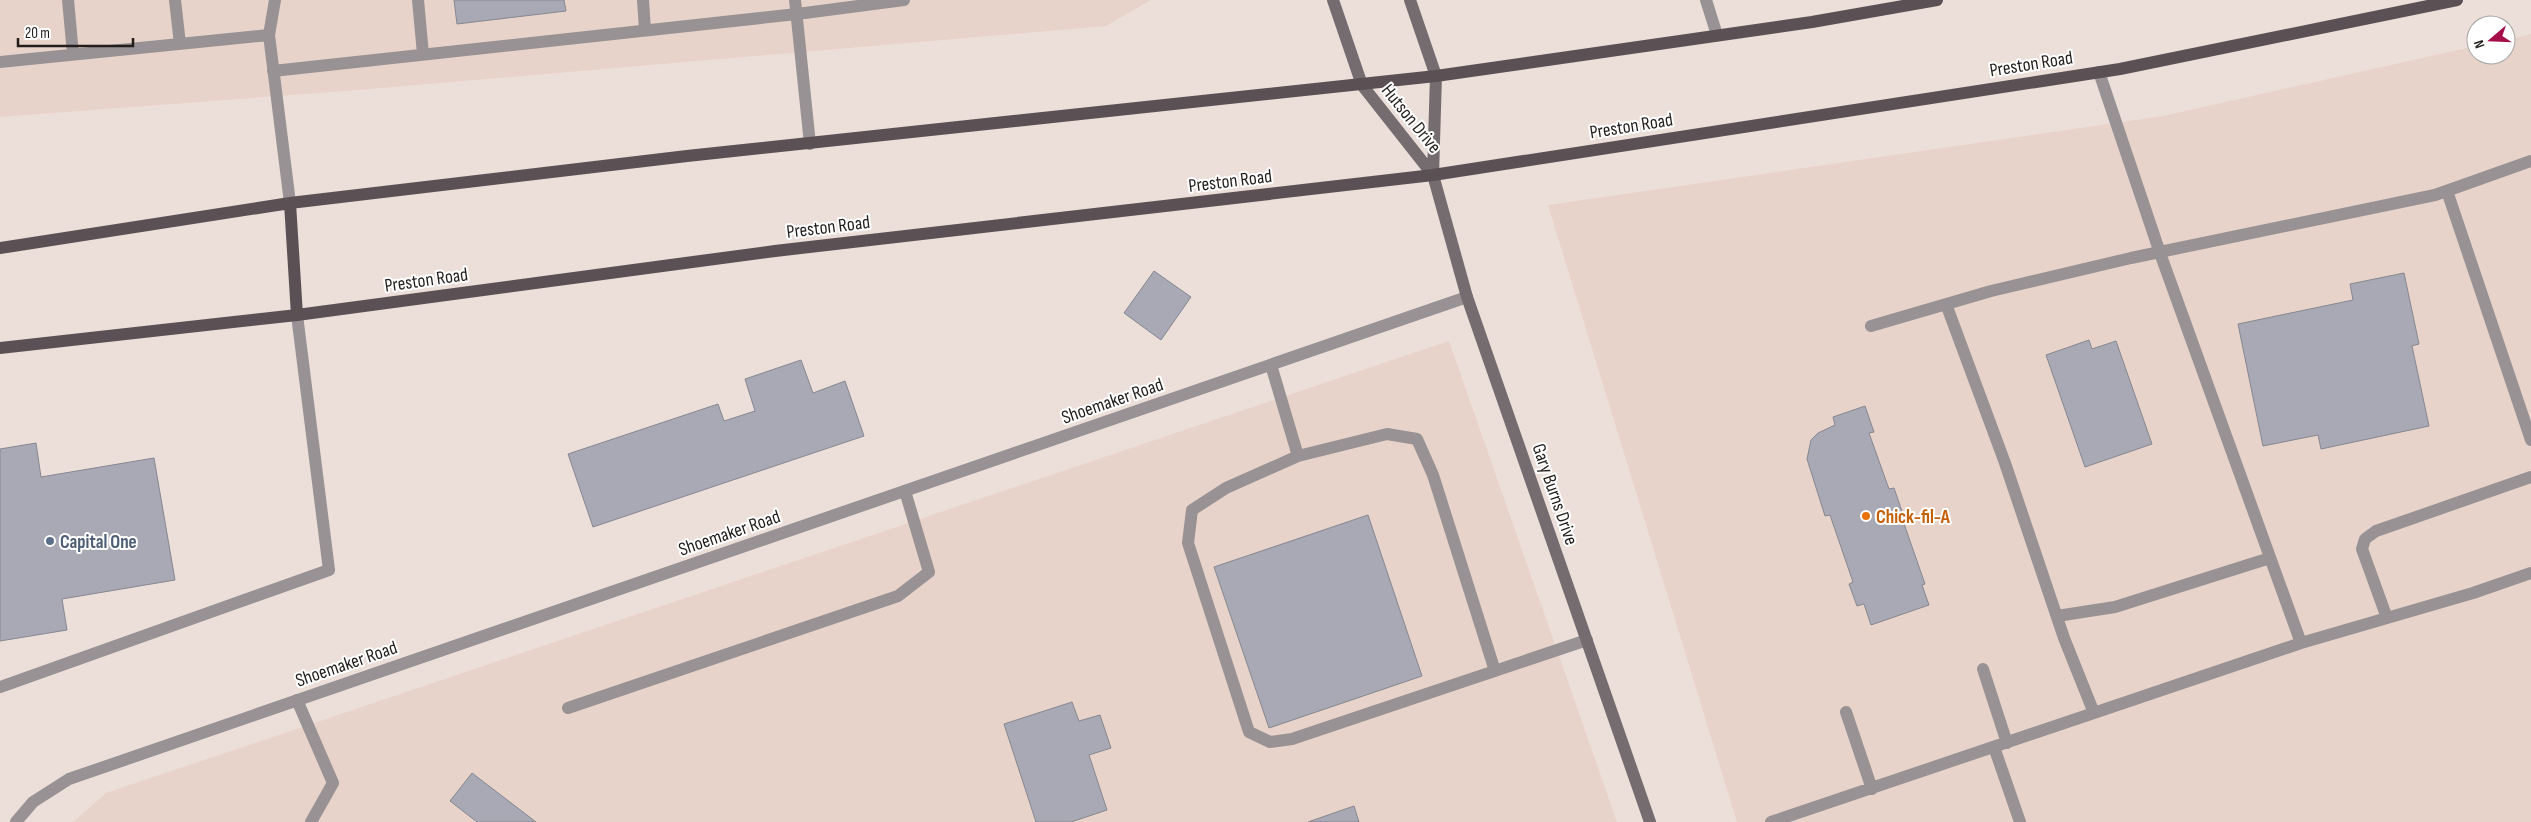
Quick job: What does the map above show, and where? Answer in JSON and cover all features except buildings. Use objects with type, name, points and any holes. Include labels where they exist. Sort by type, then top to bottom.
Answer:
[{"type":"main road","points":[[0,248],[290,203],[1436,76],[1717,35],[1937,0]]},
{"type":"main road","name":"Preston Road","points":[[0,348],[297,315],[775,251],[1433,175],[2100,72],[2457,0]]},
{"type":"main road","points":[[290,203],[297,315]]},
{"type":"street","points":[[68,0],[73,54]]},
{"type":"street","points":[[175,0],[180,44]]},
{"type":"street","points":[[276,0],[269,35],[290,203]]},
{"type":"street","points":[[418,0],[423,54]]},
{"type":"street","points":[[643,0],[645,30]]},
{"type":"street","points":[[795,0],[810,144]]},
{"type":"street","points":[[273,71],[797,14],[904,0]]},
{"type":"street","name":"Hutson Drive","points":[[1333,0],[1362,85],[1433,175]]},
{"type":"street","name":"Hutson Drive","points":[[1410,0],[1436,76],[1433,175]]},
{"type":"street","points":[[1706,0],[1717,35]]},
{"type":"street","points":[[0,62],[269,35]]},
{"type":"street","points":[[2100,72],[2160,253],[2301,643]]},
{"type":"street","points":[[1871,326],[1991,291],[2435,195],[2531,161]]},
{"type":"street","name":"Gary Burns Drive","points":[[1433,175],[1467,297],[1650,822]]},
{"type":"street","points":[[2447,191],[2531,440]]},
{"type":"street","name":"Shoemaker Road","points":[[16,822],[33,802],[69,779],[1467,297]]},
{"type":"street","points":[[1946,304],[2005,463],[2057,616],[2094,713]]},
{"type":"street","points":[[0,686],[329,570],[297,315]]},
{"type":"street","points":[[1270,365],[1298,456]]},
{"type":"street","points":[[1495,671],[1433,475],[1418,439],[1387,434],[1298,456],[1226,488],[1192,510],[1188,544],[1249,732],[1270,742],[1292,739],[1495,671],[1587,640]]},
{"type":"street","points":[[2388,618],[2362,549],[2365,539],[2376,531],[2531,476]]},
{"type":"street","points":[[568,708],[898,596],[929,572],[905,491]]},
{"type":"street","points":[[2057,616],[2124,604],[2270,558]]},
{"type":"street","points":[[1771,822],[2301,643],[2531,573]]},
{"type":"street","points":[[1983,669],[2007,743]]},
{"type":"street","points":[[297,700],[333,784],[311,822]]},
{"type":"street","points":[[1846,712],[1872,789]]},
{"type":"street","points":[[1994,747],[2020,822]]},
{"type":"shaded area","points":[[0,0],[1151,0],[1106,26],[358,90],[0,117]]},
{"type":"shaded area","points":[[2531,34],[2531,822],[1737,822],[1548,205],[2163,116],[2466,48],[2466,65],[2516,65],[2516,38]]},
{"type":"shaded area","points":[[1449,341],[1617,822],[73,822],[106,793]]},
{"type":"place","name":"Chick-fil-A","points":[[1866,516]]},
{"type":"place","name":"Capital One","points":[[50,541]]}]
